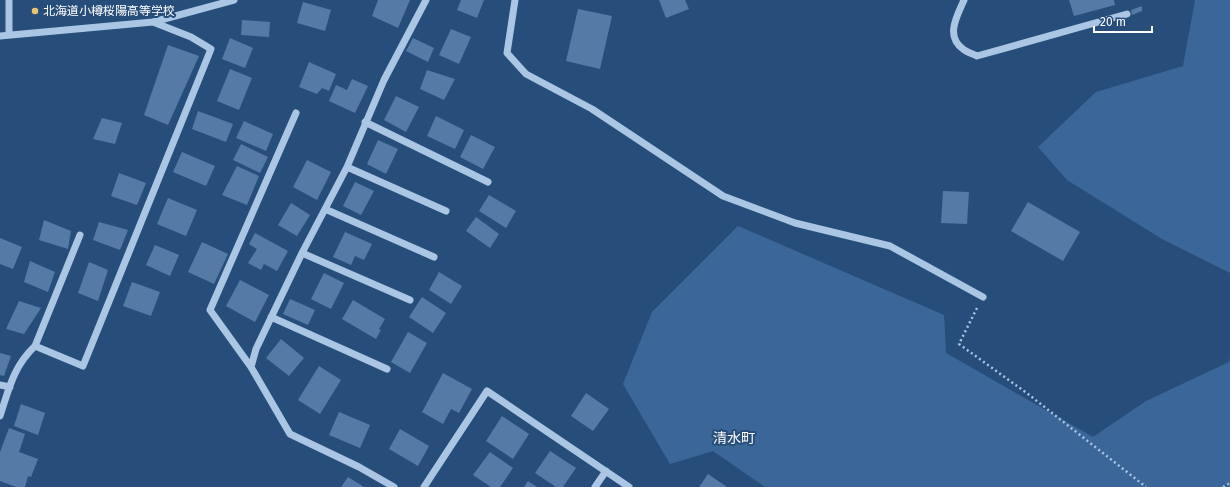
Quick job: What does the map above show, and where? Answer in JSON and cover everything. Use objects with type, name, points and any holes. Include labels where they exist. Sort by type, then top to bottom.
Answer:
[{"type":"street","points":[[8,0],[9,34]]},
{"type":"street","points":[[0,36],[153,22],[223,1],[234,0]]},
{"type":"street","points":[[251,367],[256,349],[302,253],[347,167],[384,80],[426,0]]},
{"type":"street","points":[[515,0],[507,53],[526,74],[592,109],[723,196],[795,223],[890,246],[983,297]]},
{"type":"street","points":[[964,0],[953,25],[954,40],[963,50],[977,56],[1127,14]]},
{"type":"street","points":[[35,346],[83,366],[211,49],[191,37],[153,22]]},
{"type":"street","points":[[296,113],[210,310],[251,367],[290,434],[359,467],[394,487]]},
{"type":"street","points":[[366,122],[488,182]]},
{"type":"street","points":[[347,167],[446,211]]},
{"type":"street","points":[[325,209],[434,257]]},
{"type":"street","points":[[0,416],[15,372],[25,356],[35,346],[80,235]]},
{"type":"street","points":[[302,253],[410,300]]},
{"type":"street","points":[[271,317],[388,369]]},
{"type":"street","points":[[0,385],[10,387]]},
{"type":"street","points":[[424,487],[488,391],[629,487]]},
{"type":"street","points":[[595,487],[606,471]]},
{"type":"path","points":[[983,297],[959,344],[1028,394],[1146,487]]},
{"type":"path","points":[[1223,487],[1230,483]]},
{"type":"shaded area","points":[[1195,0],[1230,0],[1230,273],[1162,239],[1067,180],[1038,147],[1096,92],[1183,66]]},
{"type":"shaded area","points":[[738,226],[944,315],[946,353],[1093,437],[1146,401],[1229,362],[1230,358],[1230,487],[765,487],[713,451],[670,464],[623,384],[652,312]]},
{"type":"building","points":[[378,0],[410,0],[398,28],[372,16]]},
{"type":"building","points":[[461,0],[484,0],[477,18],[457,10]]},
{"type":"building","points":[[659,0],[685,0],[689,9],[666,18]]},
{"type":"building","points":[[1069,0],[1114,0],[1115,5],[1074,16]]},
{"type":"building","points":[[303,2],[331,10],[325,31],[297,23]]},
{"type":"building","points":[[1142,6],[1142,11],[1132,15],[1131,10]]},
{"type":"building","points":[[578,9],[612,16],[600,69],[566,61]]},
{"type":"building","points":[[242,20],[270,22],[269,37],[241,35]]},
{"type":"building","points":[[451,29],[471,37],[459,64],[439,55]]},
{"type":"building","points":[[230,38],[253,48],[245,68],[222,59]]},
{"type":"building","points":[[413,38],[434,48],[428,62],[406,51]]},
{"type":"building","points":[[168,45],[199,56],[168,125],[144,115]]},
{"type":"building","points":[[309,62],[336,74],[329,91],[322,88],[317,94],[299,87]]},
{"type":"building","points":[[230,69],[252,78],[239,110],[217,101]]},
{"type":"building","points":[[427,70],[455,79],[444,100],[420,89]]},
{"type":"building","points":[[352,79],[368,86],[355,113],[329,101],[336,85],[347,90]]},
{"type":"building","points":[[396,96],[419,107],[406,132],[384,120]]},
{"type":"building","points":[[198,111],[233,124],[226,142],[192,129]]},
{"type":"building","points":[[436,116],[464,130],[455,149],[427,136]]},
{"type":"building","points":[[102,118],[122,123],[115,144],[93,139]]},
{"type":"building","points":[[244,121],[273,134],[266,151],[236,138]]},
{"type":"building","points":[[471,135],[495,147],[483,169],[460,157]]},
{"type":"building","points":[[378,140],[398,149],[386,174],[367,164]]},
{"type":"building","points":[[241,144],[268,157],[260,173],[233,160]]},
{"type":"building","points":[[182,152],[215,166],[206,186],[173,172]]},
{"type":"building","points":[[307,160],[331,172],[317,200],[293,187]]},
{"type":"building","points":[[237,166],[259,176],[247,205],[222,195]]},
{"type":"building","points":[[119,173],[146,183],[137,205],[111,196]]},
{"type":"building","points":[[355,182],[374,191],[361,215],[343,206]]},
{"type":"building","points":[[943,191],[969,192],[967,224],[941,223]]},
{"type":"building","points":[[489,195],[516,211],[506,228],[479,211]]},
{"type":"building","points":[[168,198],[197,210],[186,236],[157,224]]},
{"type":"building","points":[[1028,202],[1080,232],[1063,261],[1011,231]]},
{"type":"building","points":[[291,203],[310,215],[297,236],[278,225]]},
{"type":"building","points":[[476,217],[499,234],[490,248],[466,231]]},
{"type":"building","points":[[44,220],[71,231],[68,249],[39,240]]},
{"type":"building","points":[[99,222],[128,230],[120,250],[93,240]]},
{"type":"building","points":[[345,232],[372,244],[364,260],[355,256],[351,265],[333,257]]},
{"type":"building","points":[[255,233],[288,251],[277,271],[264,264],[261,270],[248,263],[257,249],[249,244]]},
{"type":"building","points":[[0,238],[22,247],[13,269],[0,264]]},
{"type":"building","points":[[202,242],[228,254],[214,284],[188,272]]},
{"type":"building","points":[[155,245],[179,255],[170,276],[146,265]]},
{"type":"building","points":[[30,261],[55,272],[48,292],[24,282]]},
{"type":"building","points":[[89,262],[108,270],[98,301],[78,293]]},
{"type":"building","points":[[439,272],[462,286],[451,304],[429,290]]},
{"type":"building","points":[[324,273],[344,283],[331,309],[311,299]]},
{"type":"building","points":[[240,280],[269,295],[255,322],[226,306]]},
{"type":"building","points":[[132,282],[160,292],[151,316],[123,306]]},
{"type":"building","points":[[422,297],[446,313],[433,333],[409,317]]},
{"type":"building","points":[[290,299],[315,310],[308,325],[283,314]]},
{"type":"building","points":[[353,300],[385,319],[379,329],[381,330],[376,339],[342,319]]},
{"type":"building","points":[[19,301],[41,308],[24,334],[6,329]]},
{"type":"building","points":[[408,332],[427,343],[410,373],[391,362]]},
{"type":"building","points":[[281,339],[304,358],[289,376],[266,358]]},
{"type":"building","points":[[0,353],[11,356],[4,376],[0,375]]},
{"type":"building","points":[[319,366],[341,380],[320,414],[298,400]]},
{"type":"building","points":[[443,373],[472,389],[459,413],[451,409],[443,424],[422,412]]},
{"type":"building","points":[[586,393],[609,409],[593,431],[571,416]]},
{"type":"building","points":[[21,404],[45,413],[38,435],[14,426]]},
{"type":"building","points":[[339,412],[370,425],[360,448],[329,435]]},
{"type":"building","points":[[502,416],[529,434],[513,459],[486,441]]},
{"type":"building","points":[[9,428],[25,434],[19,452],[38,459],[31,477],[28,476],[25,487],[16,487],[0,481],[0,452]]},
{"type":"building","points":[[400,429],[429,446],[418,466],[389,449]]},
{"type":"building","points":[[550,451],[576,468],[563,487],[556,487],[535,473]]},
{"type":"building","points":[[490,452],[513,468],[500,487],[491,487],[473,475]]},
{"type":"building","points":[[708,474],[727,487],[699,487]]},
{"type":"building","points":[[348,477],[364,487],[341,487]]},
{"type":"building","points":[[528,481],[537,487],[524,487]]},
{"type":"place","name":"北海道小樽桜陽高等学校","points":[[35,11]]},
{"type":"district","name":"清水町","points":[[734,438]]}]
